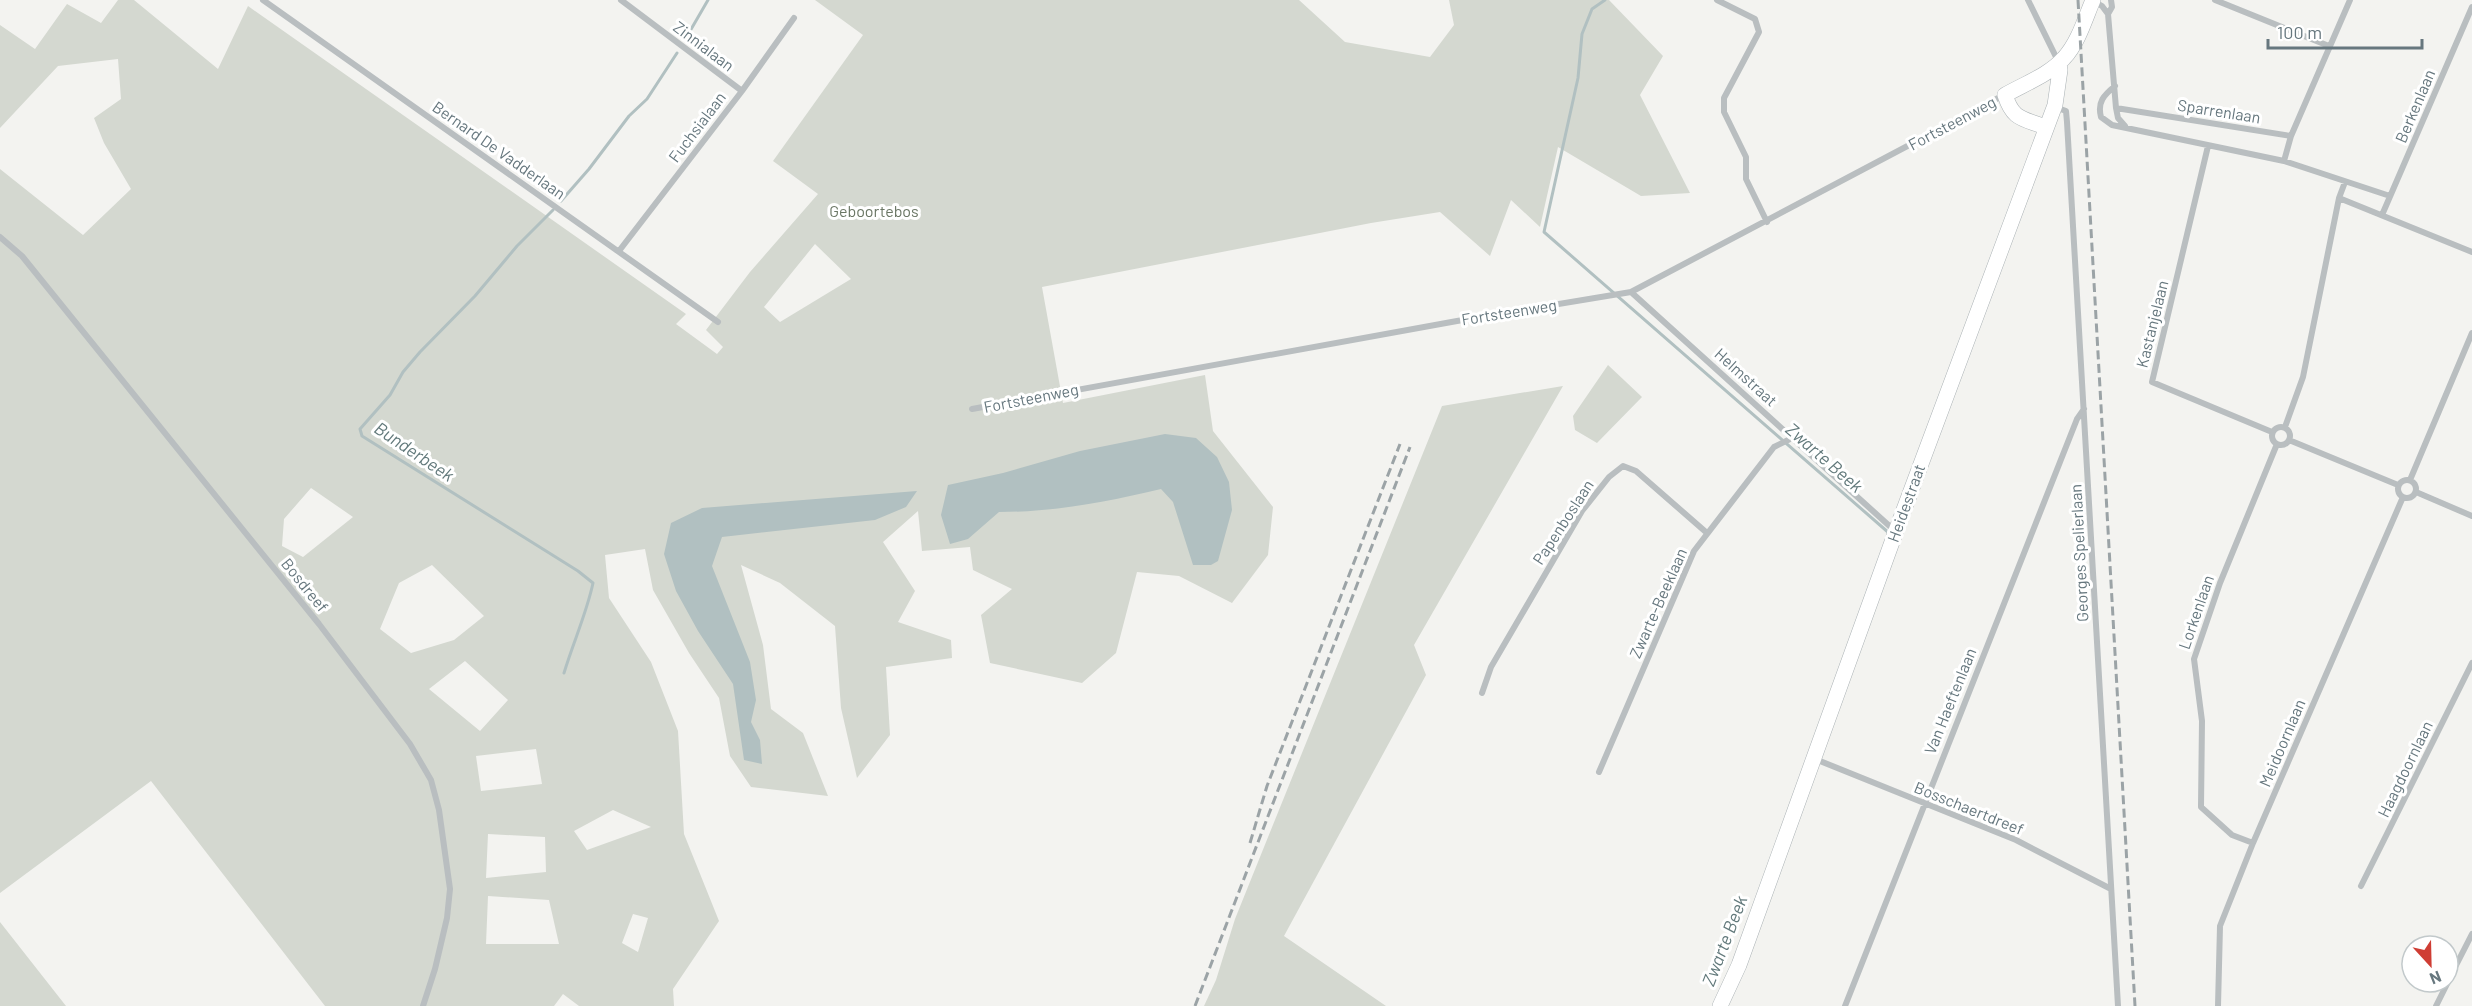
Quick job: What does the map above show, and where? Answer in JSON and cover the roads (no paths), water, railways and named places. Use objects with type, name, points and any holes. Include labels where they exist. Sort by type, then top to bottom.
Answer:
[{"type":"street","name":"Bernard De Vadderlaan","points":[[263,0],[718,322]]},
{"type":"street","name":"Zinnialaan","points":[[621,0],[742,91]]},
{"type":"street","points":[[1717,0],[1755,19],[1759,32],[1724,98],[1724,112],[1746,157],[1746,179],[1767,222]]},
{"type":"street","name":"Heidestraat","points":[[1720,1006],[1739,965],[1896,531],[2058,96],[2059,64],[2028,0]]},
{"type":"street","points":[[2059,64],[2070,50],[2093,0],[2109,14]]},
{"type":"street","points":[[2111,0],[2112,7],[2109,14],[2116,108],[2118,117],[2125,126]]},
{"type":"street","points":[[2215,0],[2330,46]]},
{"type":"street","points":[[2284,161],[2291,136],[2350,0]]},
{"type":"street","name":"Berkenlaan","points":[[2382,215],[2472,7]]},
{"type":"street","name":"Fuchsialaan","points":[[619,251],[742,91],[794,18]]},
{"type":"street","name":"Fortsteenweg","points":[[972,409],[1446,323],[1631,292],[1767,222],[2059,64]]},
{"type":"street","name":"Sparrenlaan","points":[[2115,86],[2105,95],[2099,110],[2105,121],[2112,125],[2284,161],[2390,196]]},
{"type":"street","name":"Fortsteenweg","points":[[2005,95],[2010,111],[2022,119],[2045,127]]},
{"type":"street","name":"Georges Spelierlaan","points":[[2054,107],[2060,107],[2066,111],[2067,122],[2118,1006]]},
{"type":"street","name":"Sparrenlaan","points":[[2116,108],[2291,136]]},
{"type":"street","name":"Kastanjelaan","points":[[2208,146],[2152,381],[2272,432]]},
{"type":"street","points":[[2285,427],[2302,377],[2320,299],[2339,198],[2345,182]]},
{"type":"street","points":[[2339,198],[2472,252]]},
{"type":"street","name":"Bosdreef","points":[[0,237],[22,256],[319,624],[410,744],[431,780],[439,810],[450,889],[443,938],[423,1006]]},
{"type":"street","name":"Helmstraat","points":[[1631,292],[1896,531]]},
{"type":"street","points":[[2409,480],[2472,333]]},
{"type":"street","name":"Van Haeftenlaan","points":[[1845,1006],[1923,804],[2077,419],[2084,408]]},
{"type":"street","points":[[2277,427],[2285,427],[2290,434],[2289,440],[2283,444],[2277,444],[2272,438],[2272,432],[2277,427]]},
{"type":"street","name":"Zwarte-Beeklaan","points":[[1599,772],[1695,550],[1774,447],[1794,437]]},
{"type":"street","points":[[2289,440],[2398,485]]},
{"type":"street","name":"Lorkenlaan","points":[[2253,843],[2232,835],[2201,807],[2202,721],[2194,658],[2220,583],[2277,444]]},
{"type":"street","name":"Papenboslaan","points":[[1482,693],[1491,667],[1582,511],[1615,471],[1623,466],[1636,471],[1707,533]]},
{"type":"street","points":[[2398,485],[2404,480],[2409,480],[2415,485],[2416,492]]},
{"type":"street","points":[[2398,485],[2398,492],[2403,497],[2410,497],[2416,492]]},
{"type":"street","points":[[2416,492],[2472,516]]},
{"type":"street","name":"Meidoornlaan","points":[[2218,1006],[2220,926],[2253,843],[2403,497]]},
{"type":"street","name":"Haagdoornlaan","points":[[2361,886],[2472,663]]},
{"type":"street","name":"Bosschaertdreef","points":[[1814,759],[2016,840],[2111,889]]},
{"type":"street","points":[[2460,958],[2472,934]]},
{"type":"waterway","name":"Bunderbeek","points":[[686,38],[708,0]]},
{"type":"waterway","name":"Zwarte Beek","points":[[1605,0],[1592,9],[1582,34],[1578,78],[1544,232],[1889,533]]},
{"type":"waterway","name":"Bunderbeek","points":[[561,201],[589,169],[629,116],[647,99],[677,53]]},
{"type":"waterway","name":"Bunderbeek","points":[[553,210],[517,246],[475,296],[420,352],[403,372],[390,395],[360,429],[362,436],[578,571],[593,583],[564,673]]},
{"type":"railway","points":[[2078,0],[2135,1006]]},
{"type":"railway","points":[[1250,843],[1267,786],[1400,444]]},
{"type":"railway","points":[[1195,1006],[1410,447]]},
{"type":"park label","name":"Geboortebos","points":[[874,211]]}]
